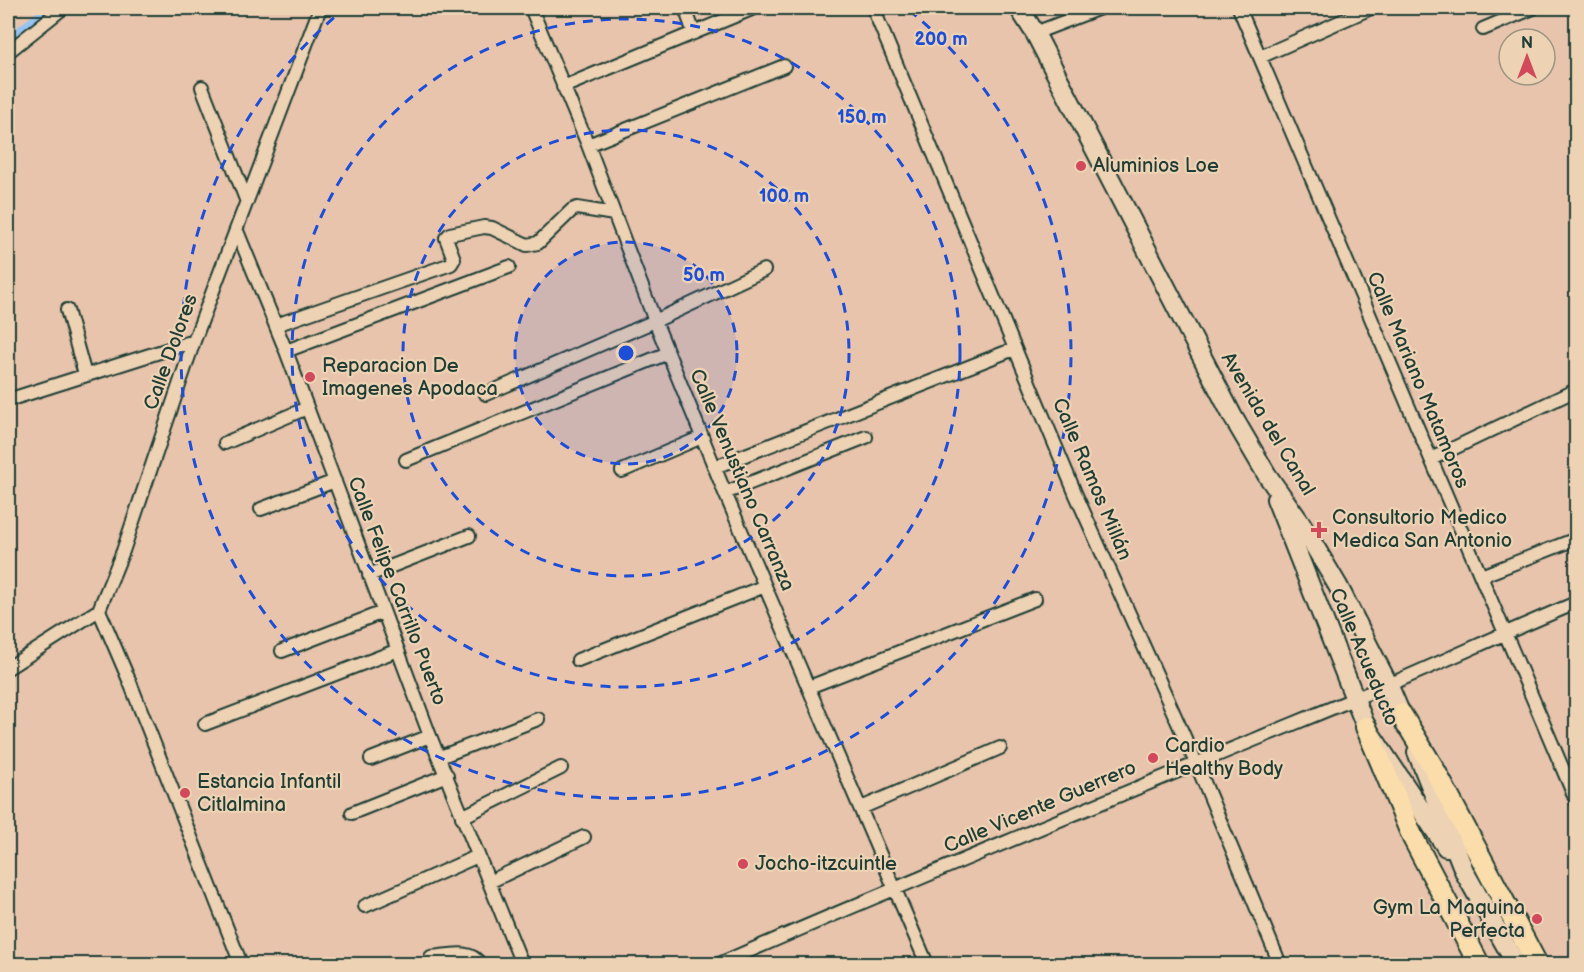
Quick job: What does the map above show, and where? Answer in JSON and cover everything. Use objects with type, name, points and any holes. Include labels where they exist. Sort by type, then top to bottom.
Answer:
[{"type":"main road","name":"Avenida del Canal","points":[[1019,8],[1035,33],[1233,417],[1338,586],[1388,684],[1467,875],[1516,964]]},
{"type":"main road","name":"Calle Acueducto","points":[[1267,475],[1366,728],[1467,875]]},
{"type":"main road","points":[[1401,714],[1433,767],[1537,964]]},
{"type":"main road","points":[[1366,728],[1413,838],[1479,964]]},
{"type":"street","points":[[8,51],[63,8]]},
{"type":"street","name":"Calle Dolores","points":[[99,610],[123,551],[194,341],[320,8]]},
{"type":"street","name":"Calle Venustiano Carranza","points":[[531,8],[725,493],[927,964]]},
{"type":"street","points":[[685,8],[694,33]]},
{"type":"street","points":[[563,87],[754,8]]},
{"type":"street","name":"Calle Ramos Millán","points":[[873,8],[1014,350],[1196,763],[1280,964]]},
{"type":"street","points":[[1035,33],[1100,8]]},
{"type":"street","name":"Calle Mariano Matamoros","points":[[1239,8],[1576,800]]},
{"type":"street","points":[[1260,57],[1371,8]]},
{"type":"street","points":[[1483,29],[1533,8]]},
{"type":"street","points":[[588,146],[784,66]]},
{"type":"street","points":[[201,87],[247,202]]},
{"type":"street","points":[[276,325],[451,264],[454,259],[446,238],[450,234],[484,227],[492,228],[527,245],[532,245],[538,243],[572,210],[578,208],[614,214]]},
{"type":"street","name":"Calle Felipe Carrillo Puerto","points":[[237,231],[286,351],[430,736],[522,964]]},
{"type":"street","points":[[286,351],[509,267]]},
{"type":"street","points":[[486,394],[655,321],[764,270]]},
{"type":"street","points":[[67,310],[85,375]]},
{"type":"street","points":[[8,400],[194,341]]},
{"type":"street","points":[[715,467],[1014,350]]},
{"type":"street","points":[[406,460],[668,353]]},
{"type":"street","points":[[1431,459],[1576,390]]},
{"type":"street","points":[[225,443],[307,408]]},
{"type":"street","points":[[622,471],[702,437]]},
{"type":"street","points":[[725,493],[866,437]]},
{"type":"street","points":[[261,509],[334,481]]},
{"type":"street","points":[[369,575],[470,536]]},
{"type":"street","points":[[1481,576],[1576,539]]},
{"type":"street","points":[[578,660],[765,586]]},
{"type":"street","points":[[809,687],[1035,599]]},
{"type":"street","name":"Calle Vicente Guerrero","points":[[719,964],[1576,603]]},
{"type":"street","points":[[8,668],[99,610],[241,964]]},
{"type":"street","points":[[282,651],[383,612]]},
{"type":"street","points":[[205,724],[398,650]]},
{"type":"street","points":[[440,757],[538,719]]},
{"type":"street","points":[[371,759],[430,736]]},
{"type":"street","points":[[861,808],[1000,748]]},
{"type":"street","points":[[462,817],[561,768]]},
{"type":"street","points":[[352,813],[447,775]]},
{"type":"street","points":[[489,882],[584,837]]},
{"type":"street","points":[[365,906],[478,856]]},
{"type":"street","points":[[431,957],[467,954],[477,959],[480,964]]},
{"type":"waterway","points":[[12,41],[54,8]]},
{"type":"place","name":"Aluminios Loe","points":[[1081,166]]},
{"type":"place","name":"Reparacion De Imagenes Apodaca","points":[[310,377]]},
{"type":"place","name":"Consultorio Medico Medica San Antonio","points":[[1319,530]]},
{"type":"place","name":"Cardio Healthy Body","points":[[1153,758]]},
{"type":"place","name":"Estancia Infantil Citlalmina","points":[[185,793]]},
{"type":"place","name":"Jocho-itzcuintle","points":[[743,864]]},
{"type":"place","name":"Gym La Maquina Perfecta","points":[[1537,919]]}]
